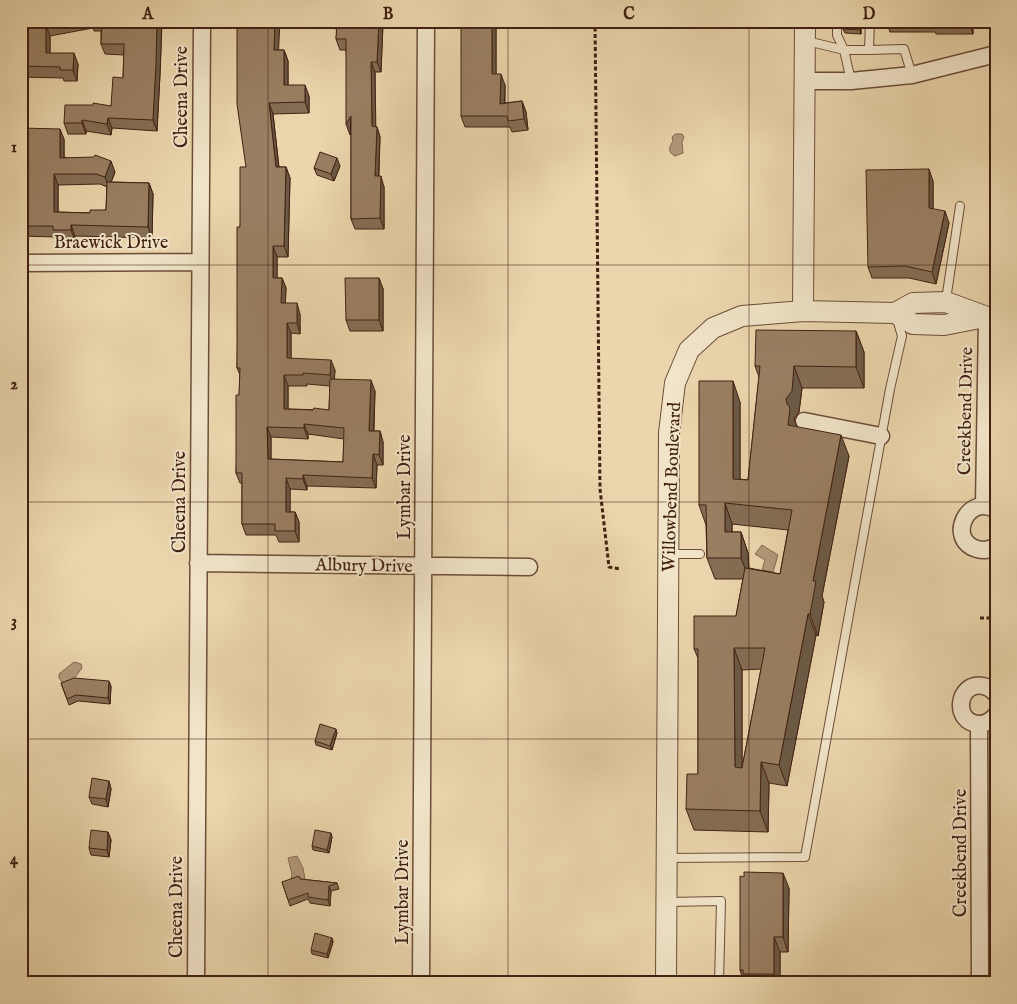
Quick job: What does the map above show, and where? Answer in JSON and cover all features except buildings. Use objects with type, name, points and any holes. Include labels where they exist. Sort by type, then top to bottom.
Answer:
[{"type":"street","name":"Cheena Drive","points":[[196,983],[202,21]]},
{"type":"street","name":"Lymbar Drive","points":[[421,983],[426,21]]},
{"type":"street","points":[[805,31],[804,312],[895,313],[913,304],[946,302],[991,317]]},
{"type":"street","points":[[804,81],[851,81],[912,75],[996,54]]},
{"type":"street","name":"Braewick Drive","points":[[21,262],[200,262]]},
{"type":"street","name":"Willowbend Boulevard","points":[[666,983],[669,433],[675,383],[689,350],[713,328],[742,316],[804,312]]},
{"type":"street","points":[[895,313],[913,324],[944,325],[991,317]]},
{"type":"street","name":"Creekbend Drive","points":[[991,317],[990,508],[975,508],[968,512],[961,528],[963,537],[975,549],[984,550],[996,546]]},
{"type":"street","points":[[804,421],[881,436]]},
{"type":"street","name":"Albury Drive","points":[[198,563],[529,567]]},
{"type":"street","points":[[996,694],[987,686],[972,686],[966,690],[960,704],[961,712],[966,718],[979,724],[987,722],[996,714]]},
{"type":"street","name":"Creekbend Drive","points":[[979,724],[980,983]]},
{"type":"lane","points":[[837,21],[838,35],[844,50],[851,81]]},
{"type":"lane","points":[[869,50],[870,21]]},
{"type":"lane","points":[[805,31],[844,50],[904,50],[912,75]]},
{"type":"lane","points":[[946,302],[960,206]]},
{"type":"lane","points":[[666,858],[805,856],[881,436],[902,336],[895,313]]},
{"type":"lane","points":[[668,554],[700,554]]},
{"type":"lane","points":[[666,902],[721,901],[719,983]]},
{"type":"path","points":[[595,21],[600,489],[609,567],[620,569]]},
{"type":"path","points":[[980,618],[996,618]]},
{"type":"shaded area","points":[[675,134],[682,134],[684,137],[682,142],[683,153],[675,156],[671,153],[670,149],[673,141],[672,137]]},
{"type":"shaded area","points":[[762,545],[778,555],[773,572],[762,570],[765,560],[755,554]]},
{"type":"shaded area","points":[[74,662],[81,664],[82,668],[70,684],[62,682],[59,674]]},
{"type":"shaded area","points":[[297,856],[303,868],[305,879],[293,881],[291,879],[292,874],[288,858]]}]
